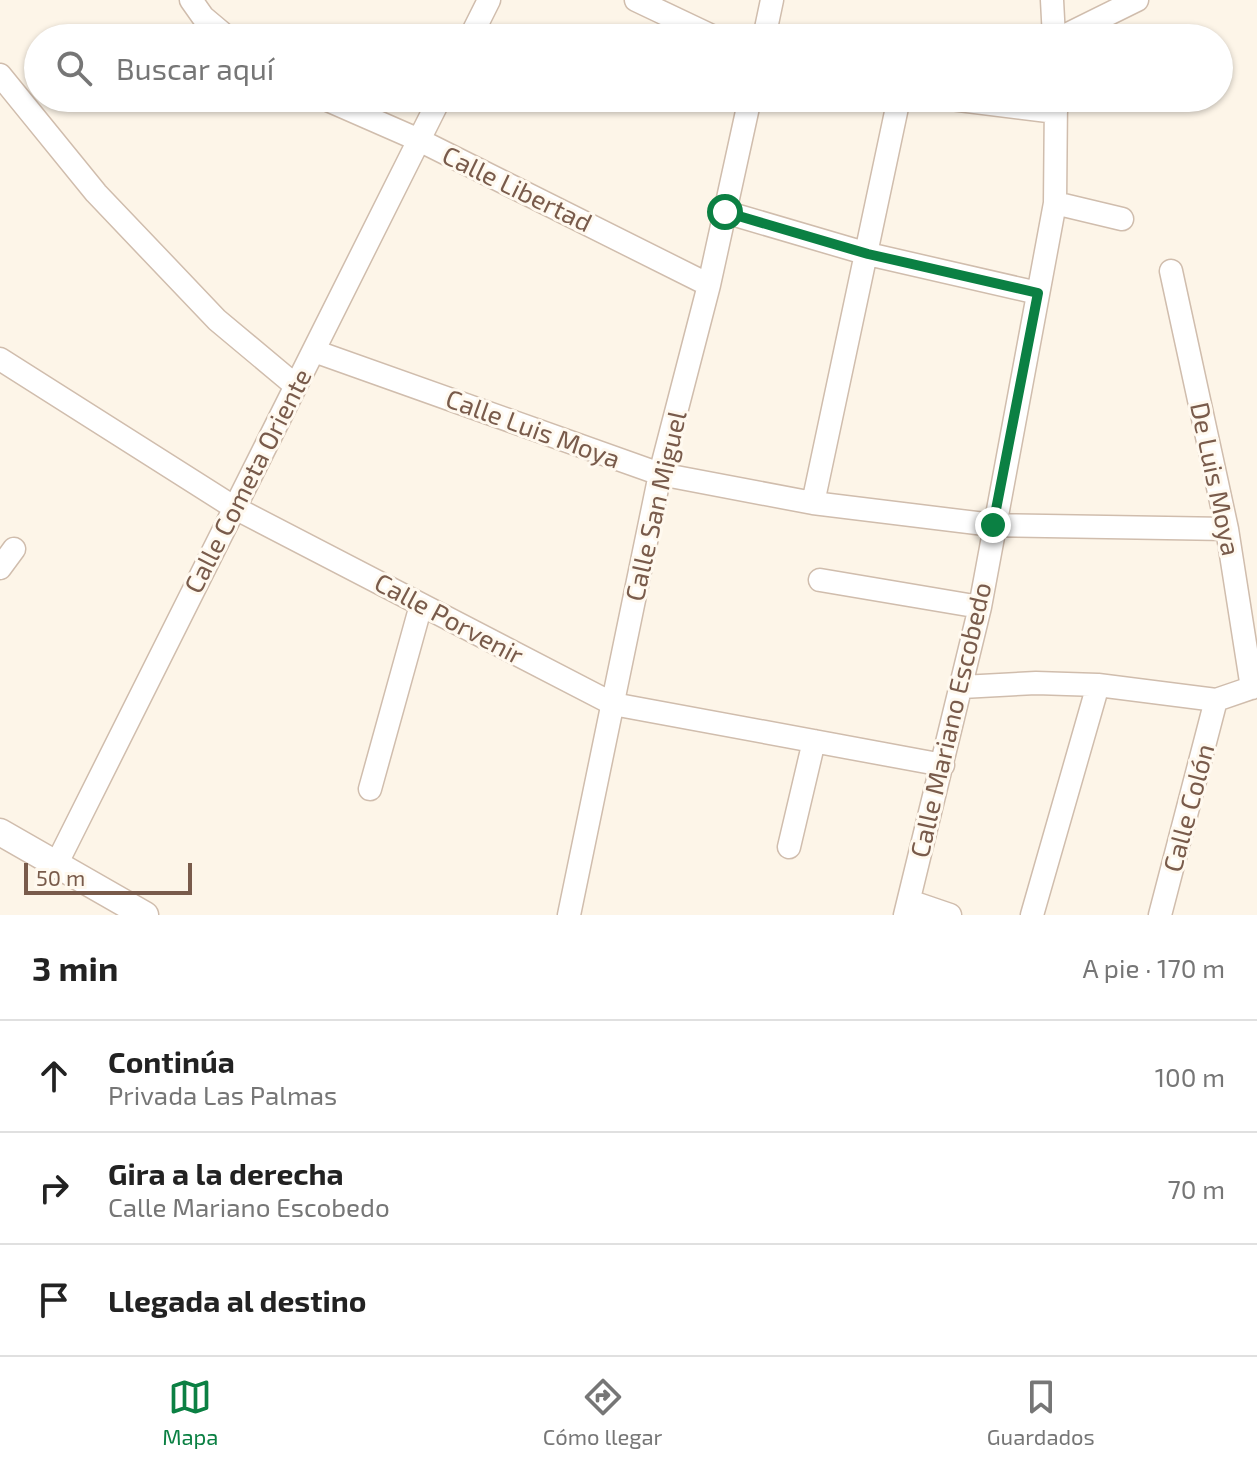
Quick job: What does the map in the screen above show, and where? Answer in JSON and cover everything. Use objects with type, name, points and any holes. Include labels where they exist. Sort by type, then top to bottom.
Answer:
[{"type":"street","points":[[191,0],[211,24]]},
{"type":"street","points":[[477,24],[489,0]]},
{"type":"street","points":[[636,0],[687,24]]},
{"type":"street","points":[[767,24],[772,0]]},
{"type":"street","points":[[1052,0],[1053,24]]},
{"type":"street","points":[[1088,24],[1137,0]]},
{"type":"street","points":[[0,75],[24,104]]},
{"type":"street","points":[[30,112],[96,193],[217,320],[296,386]]},
{"type":"street","name":"Calle Libertad","points":[[355,112],[419,140],[709,285]]},
{"type":"street","name":"Calle Cometa Oriente","points":[[56,865],[433,112]]},
{"type":"street","name":"Calle San Miguel","points":[[569,915],[660,474],[709,285],[747,112]]},
{"type":"street","points":[[813,503],[896,112]]},
{"type":"street","name":"Calle Mariano Escobedo","points":[[907,908],[980,607],[1055,203],[1056,112]]},
{"type":"street","points":[[1055,203],[1122,219]]},
{"type":"street","points":[[725,212],[868,254],[1038,293]]},
{"type":"street","name":"De Luis Moya","points":[[1171,271],[1227,529],[1255,687]]},
{"type":"street","name":"Calle Luis Moya","points":[[314,351],[660,474],[813,503],[993,525],[1227,529]]},
{"type":"street","name":"Calle Porvenir","points":[[0,359],[235,508],[613,704],[943,765]]},
{"type":"street","points":[[0,568],[14,549]]},
{"type":"street","points":[[820,580],[980,607]]},
{"type":"street","points":[[370,789],[421,605]]},
{"type":"street","points":[[962,687],[1036,683],[1098,685],[1216,700],[1255,687]]},
{"type":"street","points":[[1032,915],[1098,685]]},
{"type":"street","name":"Calle Colón","points":[[1160,915],[1216,700]]},
{"type":"street","points":[[789,847],[814,741]]},
{"type":"street","points":[[0,832],[145,915]]},
{"type":"street","points":[[907,908],[950,915]]},
{"type":"route","points":[[725,212],[868,254],[1038,293],[993,525]]}]
